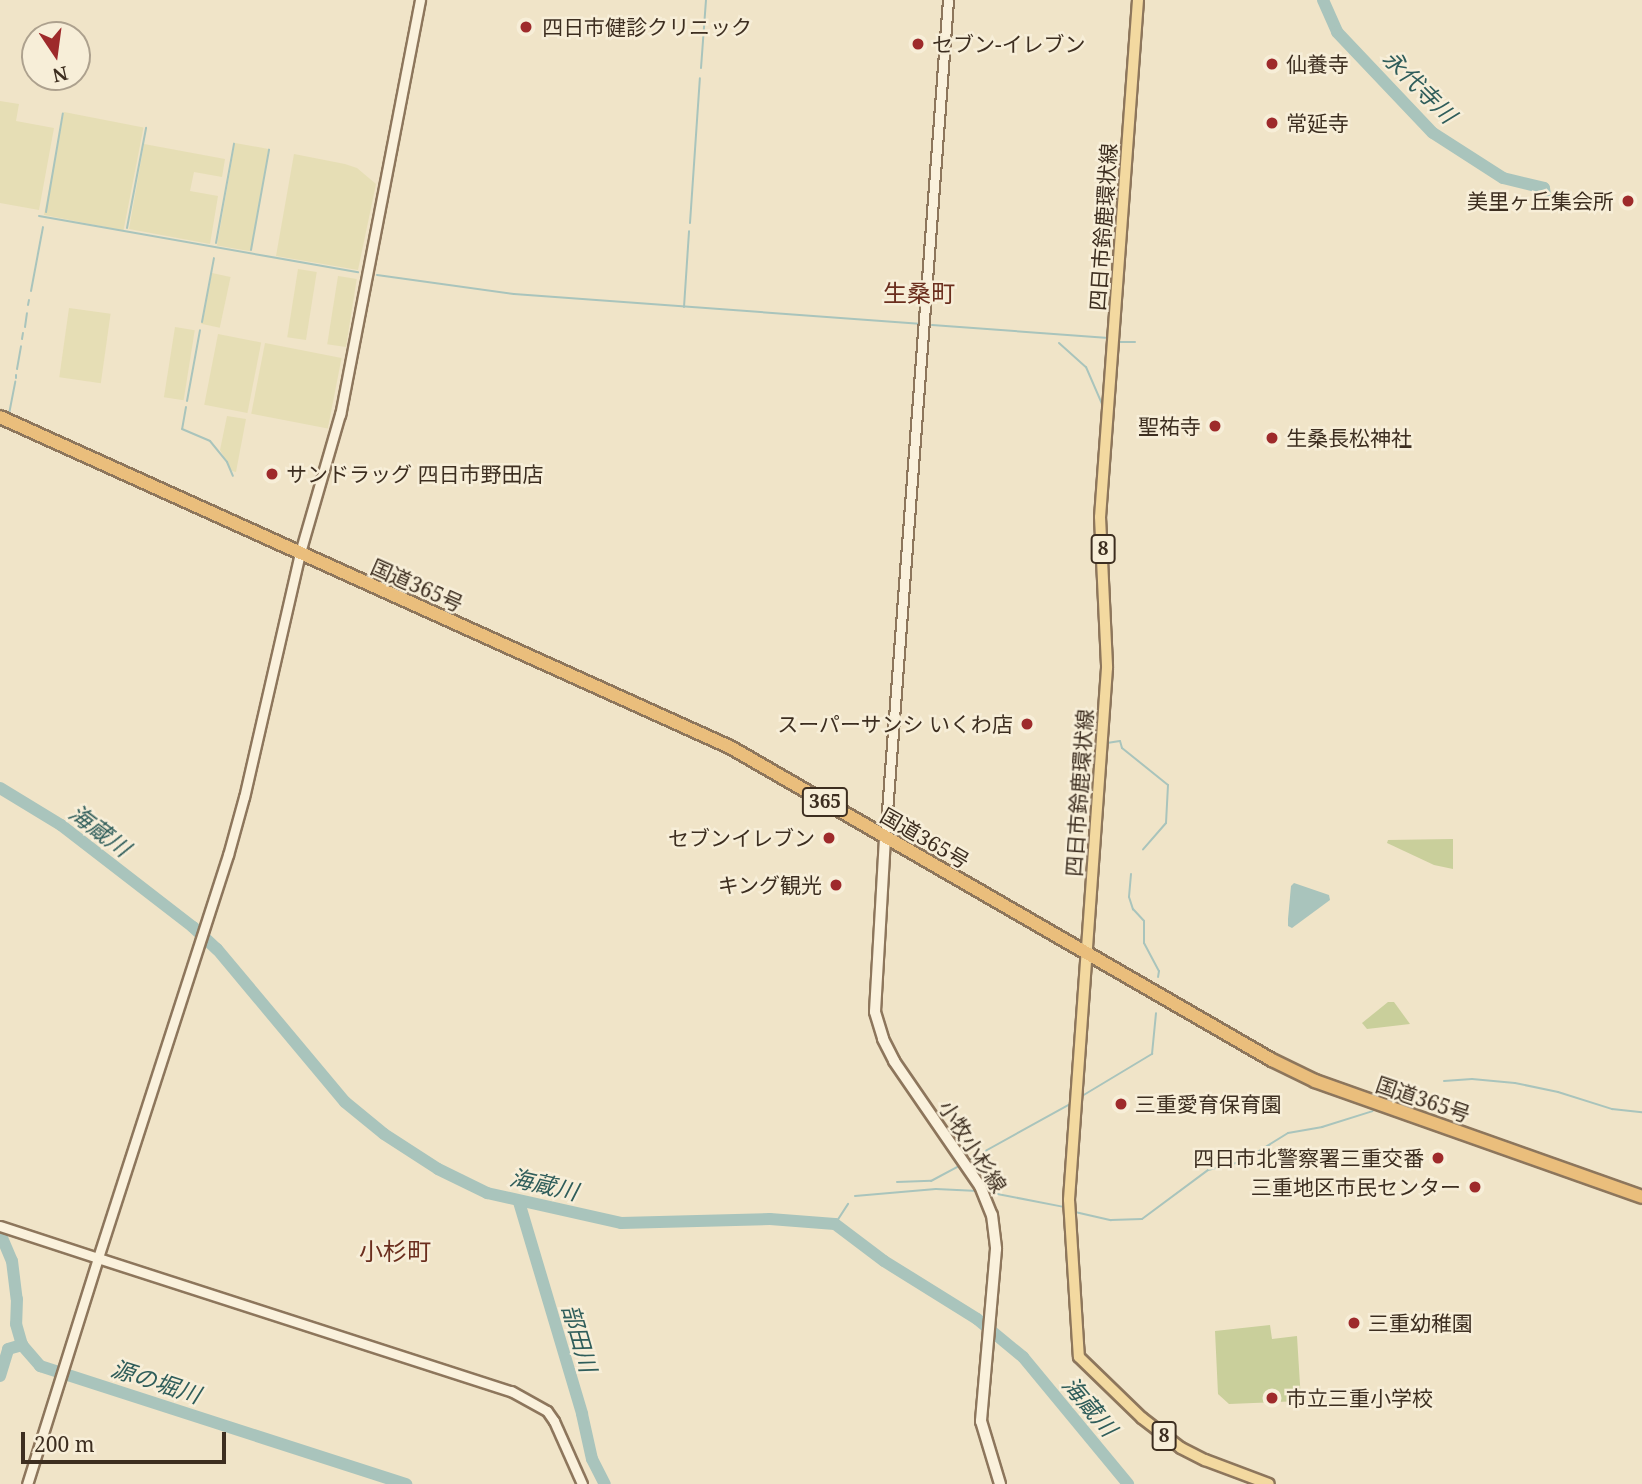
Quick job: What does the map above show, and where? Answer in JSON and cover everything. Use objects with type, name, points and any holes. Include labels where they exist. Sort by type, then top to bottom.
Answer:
[{"type":"highway","name":"国道365号","points":[[0,416],[730,747],[1272,1060],[1315,1081],[1642,1197]]},
{"type":"main road","name":"四日市鈴鹿環状線","points":[[1138,0],[1100,517],[1107,668],[1069,1202],[1079,1357],[1142,1418],[1181,1448],[1205,1461],[1254,1476],[1269,1484]]},
{"type":"main road","name":"小牧小杉線","points":[[885,838],[877,1022],[894,1061],[981,1187],[996,1236],[981,1421],[1000,1484]]},
{"type":"street","points":[[27,1484],[229,855],[300,553],[337,424],[353,354],[420,0]]},
{"type":"street","points":[[885,838],[948,0]]},
{"type":"street","points":[[0,1226],[511,1391],[547,1411],[561,1431],[582,1484]]},
{"type":"shaded area","points":[[0,101],[19,104],[16,121],[54,128],[39,210],[0,203]]},
{"type":"shaded area","points":[[64,112],[144,127],[123,231],[44,215]]},
{"type":"shaded area","points":[[235,143],[268,149],[250,251],[217,245]]},
{"type":"shaded area","points":[[144,144],[225,159],[222,177],[194,172],[190,191],[218,196],[210,244],[129,229]]},
{"type":"shaded area","points":[[294,154],[357,168],[376,184],[358,270],[276,256]]},
{"type":"shaded area","points":[[298,269],[317,272],[306,340],[287,337]]},
{"type":"shaded area","points":[[212,273],[231,277],[220,328],[201,324]]},
{"type":"shaded area","points":[[338,276],[357,279],[346,347],[327,344]]},
{"type":"shaded area","points":[[69,308],[111,314],[101,383],[59,377]]},
{"type":"shaded area","points":[[175,327],[195,330],[184,400],[164,397]]},
{"type":"shaded area","points":[[218,334],[261,342],[247,413],[204,405]]},
{"type":"shaded area","points":[[265,343],[342,358],[328,429],[251,414]]},
{"type":"shaded area","points":[[227,416],[246,419],[236,472],[232,471],[220,450]]},
{"type":"green space","points":[[1453,839],[1453,869],[1434,865],[1387,843],[1388,840]]},
{"type":"green space","points":[[1388,1002],[1394,1002],[1410,1024],[1367,1029],[1362,1023]]},
{"type":"green space","points":[[1270,1325],[1272,1339],[1297,1336],[1301,1401],[1229,1404],[1218,1394],[1215,1331]]},
{"type":"water","points":[[1294,883],[1329,895],[1330,900],[1292,928],[1288,926],[1288,919],[1291,886]]},
{"type":"waterway","points":[[701,68],[706,0]]},
{"type":"waterway","name":"永代寺川","points":[[1323,0],[1337,32],[1433,133],[1503,178],[1544,188],[1545,195]]},
{"type":"waterway","points":[[690,223],[700,78]]},
{"type":"waterway","points":[[46,212],[63,113]]},
{"type":"waterway","points":[[127,228],[146,128]]},
{"type":"waterway","points":[[216,243],[234,144]]},
{"type":"waterway","points":[[251,250],[269,150]]},
{"type":"waterway","points":[[39,216],[358,272]]},
{"type":"waterway","points":[[31,291],[43,227]]},
{"type":"waterway","points":[[684,307],[689,231]]},
{"type":"waterway","points":[[202,322],[214,258]]},
{"type":"waterway","points":[[377,275],[514,294],[919,324]]},
{"type":"waterway","points":[[1119,335],[1122,294]]},
{"type":"waterway","points":[[28,305],[29,300]]},
{"type":"waterway","points":[[25,327],[27,313]]},
{"type":"waterway","points":[[932,325],[1109,338]]},
{"type":"waterway","points":[[187,401],[200,330]]},
{"type":"waterway","points":[[22,339],[23,333]]},
{"type":"waterway","points":[[1119,342],[1135,342]]},
{"type":"waterway","points":[[1059,343],[1086,367],[1102,404]]},
{"type":"waterway","points":[[17,369],[21,346]]},
{"type":"waterway","points":[[9,414],[15,382]]},
{"type":"waterway","points":[[186,407],[182,429],[210,441],[227,462],[233,476]]},
{"type":"waterway","points":[[1105,517],[1106,537]]},
{"type":"waterway","points":[[1107,743],[1120,741],[1122,748],[1168,785],[1166,823],[1143,849]]},
{"type":"waterway","name":"海蔵川","points":[[0,788],[61,825],[193,927],[217,949],[345,1102],[384,1134],[438,1169],[487,1193],[621,1223],[770,1219],[835,1224],[884,1261],[977,1319],[1023,1357],[1128,1484]]},
{"type":"waterway","points":[[1131,874],[1129,897],[1133,909],[1144,921],[1144,943],[1159,971],[1158,977]]},
{"type":"waterway","points":[[1082,1096],[1152,1054],[1156,1013]]},
{"type":"waterway","points":[[1444,1081],[1472,1079],[1515,1083],[1558,1092],[1612,1109],[1642,1112]]},
{"type":"waterway","points":[[969,1160],[1072,1103]]},
{"type":"waterway","points":[[1075,1212],[1111,1220],[1142,1219],[1208,1170],[1243,1161],[1288,1133],[1322,1127],[1373,1111]]},
{"type":"waterway","points":[[897,1182],[931,1181],[959,1166]]},
{"type":"waterway","points":[[855,1196],[936,1189],[978,1191]]},
{"type":"waterway","points":[[987,1192],[1064,1207]]},
{"type":"waterway","name":"部田川","points":[[519,1202],[582,1414],[592,1459],[605,1484]]},
{"type":"waterway","points":[[835,1224],[848,1204]]},
{"type":"waterway","name":"源の堀川","points":[[0,1233],[12,1261],[17,1299],[16,1324],[22,1345],[40,1366],[406,1484]]},
{"type":"waterway","points":[[0,1376],[8,1349],[22,1345]]},
{"type":"place","name":"四日市健診クリニック","points":[[526,27]]},
{"type":"place","name":"セブン-イレブン","points":[[918,44]]},
{"type":"place","name":"仙養寺","points":[[1272,64]]},
{"type":"place","name":"常延寺","points":[[1272,123]]},
{"type":"place","name":"美里ヶ丘集会所","points":[[1628,201]]},
{"type":"place","name":"聖祐寺","points":[[1215,426]]},
{"type":"place","name":"生桑長松神社","points":[[1272,438]]},
{"type":"place","name":"サンドラッグ 四日市野田店","points":[[272,474]]},
{"type":"place","name":"スーパーサンシ いくわ店","points":[[1027,724]]},
{"type":"place","name":"セブンイレブン","points":[[829,838]]},
{"type":"place","name":"キング観光","points":[[836,885]]},
{"type":"place","name":"三重愛育保育園","points":[[1121,1104]]},
{"type":"place","name":"四日市北警察署三重交番","points":[[1438,1158]]},
{"type":"place","name":"三重地区市民センター","points":[[1475,1187]]},
{"type":"place","name":"三重幼稚園","points":[[1354,1323]]},
{"type":"place","name":"市立三重小学校","points":[[1272,1398]]},
{"type":"district","name":"生桑町","points":[[919,293]]},
{"type":"district","name":"小杉町","points":[[395,1251]]}]
